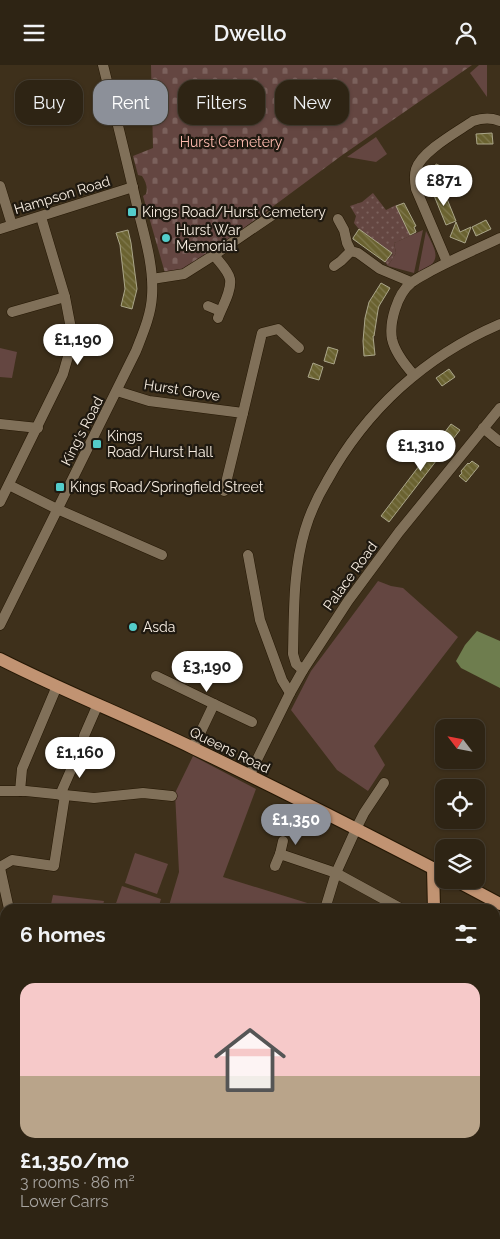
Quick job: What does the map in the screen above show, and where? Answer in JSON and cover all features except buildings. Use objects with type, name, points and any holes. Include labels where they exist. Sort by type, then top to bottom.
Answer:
[{"type":"main road","name":"Queens Road","points":[[0,659],[193,747],[435,869]]},
{"type":"main road","points":[[435,904],[436,889]]},
{"type":"main road","points":[[471,889],[500,904]]},
{"type":"street","name":"King's Road","points":[[0,625],[136,351],[147,324],[152,298],[149,258],[103,65]]},
{"type":"street","points":[[447,262],[416,189],[416,169],[420,160],[428,151],[473,121],[480,118],[500,121]]},
{"type":"street","points":[[0,187],[12,225]]},
{"type":"street","name":"Hampson Road","points":[[0,229],[133,187]]},
{"type":"street","points":[[152,279],[184,274],[274,213]]},
{"type":"street","points":[[0,503],[63,374],[73,339],[65,297],[41,217]]},
{"type":"street","points":[[338,219],[351,251],[358,253],[380,269],[411,282]]},
{"type":"street","points":[[414,375],[400,357],[392,339],[392,327],[397,303],[406,288],[411,282],[447,262],[500,238]]},
{"type":"street","points":[[334,266],[351,251]]},
{"type":"street","points":[[208,307],[219,315],[230,286],[228,273],[214,255]]},
{"type":"street","points":[[12,312],[65,297]]},
{"type":"street","points":[[303,670],[296,664],[293,654],[295,588],[299,557],[305,529],[337,463],[360,430],[378,409],[414,375],[439,357],[500,324]]},
{"type":"street","points":[[224,491],[262,333],[278,329],[299,348]]},
{"type":"street","name":"Hurst Grove","points":[[117,391],[149,401],[243,413]]},
{"type":"street","name":"Palace Road","points":[[249,776],[303,670],[348,601],[399,532],[500,408]]},
{"type":"street","points":[[0,424],[38,427]]},
{"type":"street","points":[[483,428],[500,442]]},
{"type":"street","points":[[9,485],[57,509],[162,555]]},
{"type":"street","points":[[248,555],[260,620],[282,680],[290,693]]},
{"type":"street","points":[[156,676],[252,722]]},
{"type":"street","points":[[20,791],[22,769],[57,686]]},
{"type":"street","points":[[84,736],[98,704]]},
{"type":"street","points":[[193,747],[214,704]]},
{"type":"street","points":[[8,904],[0,867],[12,860],[54,865],[62,795],[78,754]]},
{"type":"street","points":[[327,904],[336,873],[356,829],[384,783]]},
{"type":"street","points":[[0,791],[26,791],[94,798],[143,793],[172,796]]},
{"type":"street","points":[[275,866],[284,841]]},
{"type":"street","points":[[280,853],[336,873],[393,904]]},
{"type":"green space","name":"Hurst Cemetery","points":[[151,65],[472,65],[341,156],[190,268],[165,273],[143,196],[147,190],[145,181],[142,176],[138,175],[133,156],[153,148],[152,125],[168,125],[168,80],[151,80]]},
{"type":"green space","points":[[479,65],[487,65],[487,97],[470,73]]},
{"type":"green space","points":[[376,137],[387,154],[376,162],[347,157]]},
{"type":"green space","points":[[373,193],[386,210],[396,205],[410,235],[394,243],[396,253],[388,266],[385,262],[393,254],[358,228],[354,223],[356,216],[350,206],[362,202]]},
{"type":"green space","points":[[423,230],[414,273],[388,266],[396,253],[394,243]]},
{"type":"green space","points":[[426,231],[436,255],[432,264],[418,273]]},
{"type":"green space","points":[[0,348],[17,352],[12,378],[0,377]]},
{"type":"green space","points":[[378,581],[403,588],[458,637],[374,746],[385,765],[368,791],[337,770],[291,710],[311,671]]},
{"type":"green space","points":[[193,756],[256,789],[223,877],[311,904],[169,904],[179,872],[175,793]]},
{"type":"green space","points":[[135,853],[168,864],[157,894],[125,883]]},
{"type":"green space","points":[[122,886],[161,899],[160,904],[116,904]]},
{"type":"green space","points":[[53,895],[104,901],[103,904],[51,904]]},
{"type":"shaded area","points":[[477,631],[500,641],[500,688],[461,668],[456,661],[465,645]]},
{"type":"place","name":"Kings Road/Hurst Cemetery","points":[[132,212]]},
{"type":"place","name":"Hurst War Memorial","points":[[166,238]]},
{"type":"place","name":"Kings Road/Hurst Hall","points":[[97,444]]},
{"type":"place","name":"Kings Road/Springfield Street","points":[[60,487]]},
{"type":"place","name":"Asda","points":[[133,627]]}]
